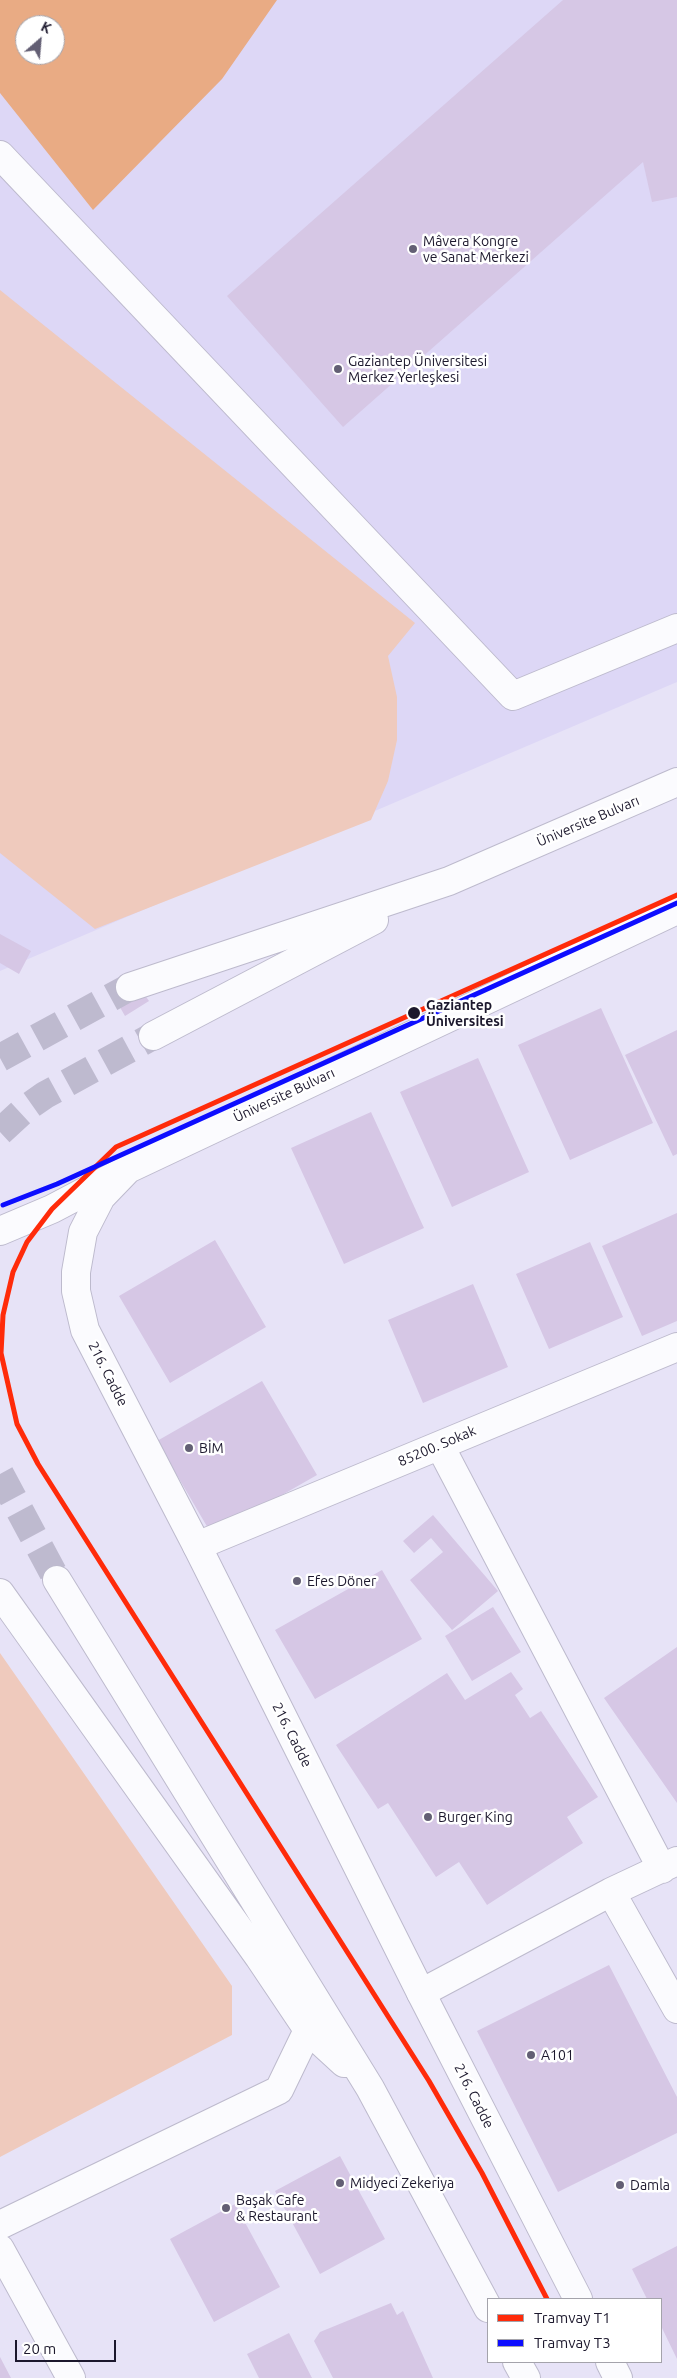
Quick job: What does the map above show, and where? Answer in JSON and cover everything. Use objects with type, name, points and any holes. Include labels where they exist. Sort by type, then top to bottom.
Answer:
[{"type":"main road","points":[[0,155],[513,696],[677,628]]},
{"type":"main road","name":"Üniversite Bulvarı","points":[[130,987],[449,881],[677,782]]},
{"type":"main road","points":[[153,1036],[449,881]]},
{"type":"main road","name":"Üniversite Bulvarı","points":[[0,1231],[52,1209],[128,1168],[677,910]]},
{"type":"main road","name":"216. Cadde","points":[[128,1168],[101,1197],[91,1214],[78,1252],[76,1291],[85,1330],[198,1546],[420,1993],[577,2298]]},
{"type":"main road","name":"85200. Sokak","points":[[198,1546],[677,1347]]},
{"type":"main road","points":[[420,1993],[611,1892],[670,1865],[440,1446]]},
{"type":"main road","points":[[57,1580],[370,2088],[487,2306]]},
{"type":"main road","points":[[0,1593],[259,1956],[308,2030],[370,2088]]},
{"type":"main road","points":[[611,1892],[677,2009]]},
{"type":"main road","points":[[0,2226],[279,2090],[308,2030]]},
{"type":"main road","points":[[0,2249],[71,2378]]},
{"type":"main road","points":[[518,2363],[526,2378]]},
{"type":"main road","points":[[610,2363],[618,2378]]},
{"type":"shaded area","name":"Gaziantep Üniversitesi Merkez Yerleşkesi","points":[[0,0],[677,0],[677,682],[0,971]]},
{"type":"shaded area","points":[[0,0],[277,0],[222,79],[93,210],[0,93]]},
{"type":"shaded area","points":[[0,290],[415,623],[388,656],[397,697],[397,740],[388,781],[371,820],[95,929],[0,853]]},
{"type":"shaded area","points":[[0,1653],[232,1986],[232,2035],[0,2157]]},
{"type":"building","name":"Mâvera Kongre ve Sanat Merkezi","points":[[563,0],[677,0],[677,197],[652,202],[643,162],[343,427],[227,296]]},
{"type":"building","points":[[0,934],[31,951],[19,974],[0,963]]},
{"type":"building","points":[[140,988],[149,1001],[125,1016],[117,1002]]},
{"type":"building","points":[[601,1008],[653,1123],[570,1160],[518,1045]]},
{"type":"building","points":[[677,1030],[677,1154],[673,1156],[625,1055]]},
{"type":"building","points":[[478,1058],[529,1172],[452,1207],[400,1092]]},
{"type":"building","points":[[371,1112],[424,1228],[344,1264],[291,1148]]},
{"type":"building","points":[[677,1213],[677,1321],[642,1336],[602,1246]]},
{"type":"building","points":[[215,1240],[266,1327],[170,1383],[119,1296]]},
{"type":"building","points":[[590,1242],[623,1317],[549,1349],[516,1274]]},
{"type":"building","points":[[473,1284],[508,1367],[423,1403],[388,1320]]},
{"type":"building","points":[[262,1381],[317,1475],[212,1535],[157,1441]]},
{"type":"building","points":[[433,1515],[498,1591],[452,1630],[410,1580],[443,1552],[431,1538],[414,1553],[403,1541]]},
{"type":"building","points":[[382,1570],[422,1639],[315,1699],[275,1630]]},
{"type":"building","points":[[493,1607],[521,1652],[472,1681],[445,1636]]},
{"type":"building","points":[[677,1647],[677,1803],[604,1698]]},
{"type":"building","points":[[511,1672],[523,1689],[515,1695],[530,1718],[541,1711],[598,1797],[567,1817],[583,1843],[487,1905],[459,1862],[436,1877],[388,1803],[378,1809],[336,1745],[447,1673],[465,1700]]},
{"type":"building","points":[[609,1965],[677,2097],[677,2133],[558,2192],[477,2031]]},
{"type":"building","points":[[340,2156],[385,2239],[320,2274],[275,2191]]},
{"type":"building","points":[[235,2204],[280,2287],[214,2322],[170,2239]]},
{"type":"building","points":[[677,2246],[677,2359],[662,2328],[662,2298],[646,2298],[632,2269]]},
{"type":"building","points":[[391,2303],[397,2315],[403,2311],[433,2378],[333,2378],[314,2341],[320,2332]]},
{"type":"building","points":[[289,2333],[312,2378],[259,2378],[247,2354]]},
{"type":"building","points":[[0,2357],[11,2378],[0,2378]]},
{"type":"tunnel","points":[[0,1058],[130,987]]},
{"type":"tunnel","points":[[0,1132],[25,1109],[45,1095],[153,1036]]},
{"type":"tunnel","points":[[0,1474],[57,1580]]},
{"type":"tram line","name":"T1","points":[[546,2298],[482,2173],[429,2081],[38,1464],[17,1424],[1,1353],[3,1315],[13,1272],[27,1242],[52,1209],[116,1147],[677,895]]},
{"type":"tram line","name":"T3","points":[[3,1205],[57,1184],[677,903]]},
{"type":"place","name":"Mâvera Kongre ve Sanat Merkezi","points":[[413,249]]},
{"type":"place","name":"Gaziantep Üniversitesi Merkez Yerleşkesi","points":[[338,369]]},
{"type":"place","name":"Gaziantep Üniversitesi","points":[[414,1013]]},
{"type":"place","name":"BİM","points":[[189,1448]]},
{"type":"place","name":"Efes Döner","points":[[297,1581]]},
{"type":"place","name":"Burger King","points":[[428,1817]]},
{"type":"place","name":"A101","points":[[531,2055]]},
{"type":"place","name":"Midyeci Zekeriya","points":[[340,2183]]},
{"type":"place","name":"Damla","points":[[620,2185]]},
{"type":"place","name":"Başak Cafe & Restaurant","points":[[226,2208]]}]
